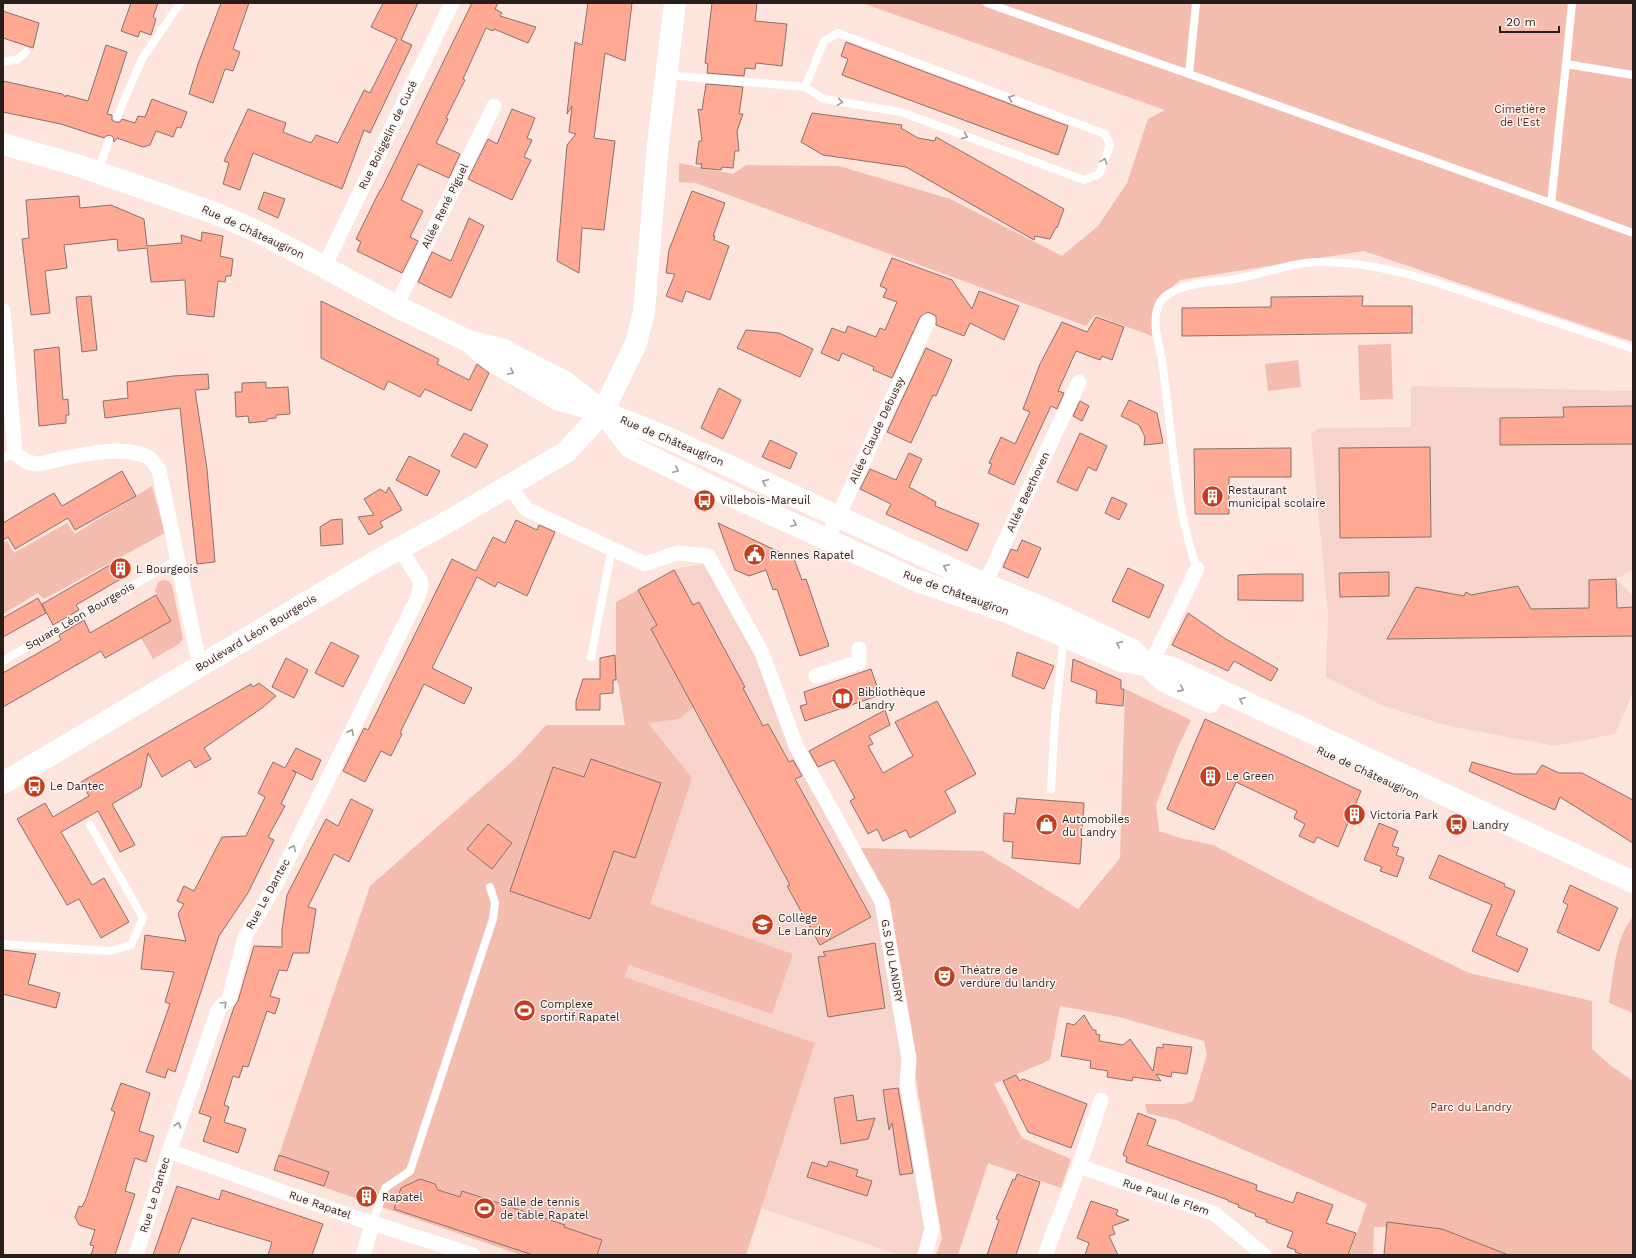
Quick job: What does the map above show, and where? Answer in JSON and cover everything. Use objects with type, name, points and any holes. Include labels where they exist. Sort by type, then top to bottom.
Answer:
[{"type":"main road","name":"Boulevard Léon Bourgeois","points":[[3,783],[375,562],[510,486],[566,452],[603,412],[636,344],[641,329],[644,312],[658,144],[668,75],[675,3]]},
{"type":"main road","name":"Rue de Châteaugiron","points":[[3,144],[98,172],[217,214],[291,249],[396,306],[468,341],[491,360],[559,400],[603,412],[666,437],[838,516],[980,593],[1064,627],[1132,650],[1164,681],[1633,894]]},
{"type":"main road","name":"Rue de Châteaugiron","points":[[603,412],[630,447],[827,540],[918,581],[980,593]]},
{"type":"main road","name":"Rue de Châteaugiron","points":[[1150,666],[1160,665],[1170,667],[1633,882]]},
{"type":"street","name":"Rue Boisgelin de Cucé","points":[[324,267],[452,3]]},
{"type":"street","name":"Allée René Piguel","points":[[396,306],[494,106]]},
{"type":"street","points":[[3,311],[9,455],[27,462],[38,464],[111,451],[129,452],[150,458],[159,470],[200,667]]},
{"type":"street","name":"Allée Claude Debussy","points":[[827,540],[928,321]]},
{"type":"street","name":"Allée Beethoven","points":[[980,593],[1079,382]]},
{"type":"street","points":[[510,486],[526,509],[612,548]]},
{"type":"street","name":"G.S DU LANDRY","points":[[612,548],[645,564],[677,553],[708,556],[762,653],[796,746],[882,902],[909,1059],[907,1084],[932,1229],[924,1255]]},
{"type":"street","name":"Rue Le Dantec","points":[[136,1255],[169,1151],[219,1008],[229,999],[245,936],[276,882],[418,596],[421,586],[420,580],[400,549]]},
{"type":"street","points":[[1150,666],[1197,569]]},
{"type":"street","points":[[816,676],[859,662],[859,649]]},
{"type":"street","points":[[1045,1255],[1079,1166],[1101,1100]]},
{"type":"street","name":"Rue Rapatel","points":[[169,1151],[353,1217],[373,1222],[473,1255]]},
{"type":"street","name":"Rue Paul le Flem","points":[[1079,1166],[1215,1214],[1264,1255]]},
{"type":"street","points":[[363,1255],[373,1222]]},
{"type":"lane","points":[[117,117],[142,59],[180,3]]},
{"type":"lane","points":[[987,3],[1633,233]]},
{"type":"lane","points":[[1189,74],[1196,3]]},
{"type":"lane","points":[[1550,203],[1572,3]]},
{"type":"lane","points":[[668,75],[805,87],[824,99],[901,112],[1084,180],[1099,174],[1110,146],[1105,134],[838,34],[824,41],[805,87]]},
{"type":"lane","points":[[3,62],[18,59],[26,52]]},
{"type":"lane","points":[[1566,64],[1633,74]]},
{"type":"lane","points":[[98,172],[109,140]]},
{"type":"lane","points":[[1197,569],[1190,549],[1181,501],[1162,360],[1157,336],[1156,319],[1160,304],[1171,291],[1199,284],[1236,279],[1317,262],[1357,263],[1436,282],[1633,349]]},
{"type":"lane","points":[[591,657],[612,548]]},
{"type":"lane","name":"Square Léon Bourgeois","points":[[3,661],[178,559]]},
{"type":"lane","points":[[1051,789],[1055,718],[1064,627]]},
{"type":"lane","points":[[3,944],[110,951],[131,945],[143,918],[90,826]]},
{"type":"lane","points":[[373,1222],[385,1188],[410,1171],[493,919],[495,903],[490,887]]},
{"type":"shaded area","points":[[1411,386],[1633,391],[1633,570],[1616,579],[1633,596],[1633,692],[1615,734],[1555,746],[1445,725],[1381,705],[1326,677],[1328,614],[1311,435],[1318,428],[1411,427]]},
{"type":"shaded area","name":"Collège Le Landry","points":[[706,563],[764,672],[777,704],[814,761],[813,762],[877,901],[929,1229],[923,1255],[899,1255],[761,1208],[815,1043],[625,977],[650,904],[647,722],[616,679],[616,602],[673,570]]},
{"type":"green space","name":"Cimetière de l'Est","points":[[862,3],[1633,3],[1633,342],[1364,251],[1180,280],[1167,292],[1158,304],[1153,319],[1152,336],[1095,315],[1086,326],[696,183],[679,182],[679,163],[733,174],[746,165],[839,166],[950,199],[1062,256],[1098,226],[1127,183],[1148,119],[1165,110]]},
{"type":"green space","points":[[1391,344],[1393,399],[1360,400],[1358,345]]},
{"type":"green space","points":[[1298,360],[1301,387],[1268,391],[1265,364]]},
{"type":"green space","points":[[152,486],[165,533],[44,599],[38,593],[3,614],[3,543],[7,541],[14,553],[67,523],[75,534]]},
{"type":"green space","points":[[163,580],[169,581],[172,585],[183,639],[179,644],[153,659],[141,638],[171,621],[155,591],[158,582]]},
{"type":"green space","name":"Complexe sportif Rapatel","points":[[638,590],[657,625],[651,629],[694,707],[679,719],[648,723],[692,778],[650,904],[793,954],[772,1014],[629,965],[625,977],[815,1043],[746,1255],[521,1255],[274,1170],[370,886],[517,757],[546,725],[625,725],[616,679],[616,602]]},
{"type":"green space","name":"Parc du Landry","points":[[1125,689],[1191,720],[1178,747],[1156,805],[1159,831],[1180,838],[1213,845],[1316,899],[1469,973],[1592,1001],[1592,1049],[1610,1065],[1633,1081],[1633,1255],[1496,1255],[1416,1227],[1374,1227],[1373,1255],[1349,1255],[1367,1204],[1176,1120],[1147,1113],[1145,1104],[1184,1104],[1193,1101],[1207,1055],[1204,1041],[1119,1017],[1060,1006],[1050,1060],[994,1084],[1022,1138],[1071,1159],[1061,1188],[988,1163],[958,1255],[936,1255],[942,1239],[918,1092],[894,929],[886,893],[858,848],[983,851],[1078,909],[1120,858]]},
{"type":"green space","points":[[1633,917],[1633,1013],[1609,1003],[1616,958],[1622,935]]},
{"type":"building","points":[[131,3],[158,3],[153,17],[156,19],[151,35],[140,31],[138,37],[121,31]]},
{"type":"building","points":[[221,3],[249,3],[233,49],[240,52],[233,71],[225,69],[213,103],[189,94],[198,64]]},
{"type":"building","points":[[383,3],[418,3],[401,40],[412,45],[370,133],[364,130],[342,189],[253,153],[240,190],[223,184],[229,163],[224,161],[248,109],[286,123],[283,132],[311,143],[316,135],[338,143],[364,90],[370,93],[397,39],[371,27]]},
{"type":"building","points":[[472,3],[498,3],[495,9],[502,13],[500,16],[536,27],[528,43],[494,29],[493,31],[486,28],[463,79],[465,80],[446,118],[448,119],[436,143],[460,154],[449,178],[418,164],[401,200],[423,211],[410,237],[418,241],[402,273],[357,251],[361,242],[356,239]]},
{"type":"building","points":[[588,3],[632,3],[625,61],[605,53],[594,138],[615,141],[604,230],[582,228],[579,273],[557,261],[567,145],[576,134],[569,132],[572,106],[567,114],[575,42],[582,45]]},
{"type":"building","points":[[712,3],[757,3],[755,21],[787,24],[782,66],[756,63],[755,69],[745,68],[744,76],[707,73],[708,64],[705,63]]},
{"type":"building","points":[[3,11],[39,23],[33,48],[3,38]]},
{"type":"building","points":[[846,42],[1068,126],[1058,155],[842,75],[848,59],[841,56]]},
{"type":"building","points":[[106,45],[127,52],[107,114],[112,115],[112,120],[115,122],[120,122],[122,119],[135,123],[138,116],[145,117],[152,99],[187,112],[181,128],[177,127],[173,137],[156,131],[150,145],[143,147],[117,138],[114,142],[113,137],[110,135],[104,138],[61,124],[3,112],[3,81],[88,101]]},
{"type":"building","points":[[706,84],[743,87],[739,114],[743,114],[737,131],[739,151],[735,151],[733,168],[722,167],[721,170],[701,168],[702,164],[696,164],[699,141],[702,141],[698,109],[702,110]]},
{"type":"building","points":[[512,109],[535,118],[527,138],[532,140],[524,157],[531,160],[512,200],[468,179],[488,139],[497,144]]},
{"type":"building","points":[[812,113],[902,125],[901,128],[918,138],[935,141],[936,137],[1064,209],[1057,228],[1056,227],[1050,239],[1035,236],[1034,240],[906,167],[823,155],[801,142]]},
{"type":"building","points":[[692,191],[725,203],[713,236],[715,236],[714,240],[729,246],[710,300],[686,291],[682,302],[666,296],[675,274],[666,273],[669,250]]},
{"type":"building","points":[[264,192],[285,199],[278,218],[258,209]]},
{"type":"building","points":[[79,196],[80,208],[111,205],[144,219],[147,246],[182,243],[181,235],[201,241],[202,232],[223,236],[220,256],[233,259],[231,276],[226,276],[225,282],[218,281],[214,317],[187,314],[185,280],[151,282],[147,248],[118,251],[117,239],[64,245],[67,268],[45,271],[50,313],[31,315],[22,239],[29,238],[26,200]]},
{"type":"building","points":[[469,218],[484,226],[451,298],[418,282],[432,252],[451,261]]},
{"type":"building","points":[[892,258],[952,280],[972,309],[979,291],[1019,306],[1004,340],[970,323],[964,336],[936,325],[936,316],[928,312],[920,317],[892,378],[873,370],[874,367],[842,353],[839,361],[821,353],[832,328],[845,333],[848,326],[876,337],[880,328],[885,330],[897,302],[883,297],[887,289],[880,286]]},
{"type":"building","points":[[91,296],[97,350],[82,352],[76,297]]},
{"type":"building","points":[[1363,296],[1362,306],[1412,306],[1412,333],[1182,336],[1182,308],[1271,307],[1271,297]]},
{"type":"building","points":[[321,301],[439,359],[437,364],[469,380],[477,364],[489,373],[471,411],[425,389],[420,397],[388,381],[384,390],[321,358]]},
{"type":"building","points":[[1096,317],[1124,327],[1112,360],[1102,356],[1100,360],[1076,351],[1058,391],[1064,393],[1057,409],[1051,406],[1014,485],[988,473],[992,464],[989,463],[1001,437],[1015,444],[1030,412],[1023,409],[1040,364],[1062,322],[1087,332]]},
{"type":"building","points":[[746,330],[779,333],[813,349],[800,377],[737,348]]},
{"type":"building","points":[[59,347],[63,400],[68,399],[69,415],[66,415],[66,423],[39,426],[34,350]]},
{"type":"building","points":[[926,348],[952,360],[936,396],[933,395],[911,443],[887,432]]},
{"type":"building","points":[[208,374],[209,389],[195,390],[207,469],[215,562],[197,564],[180,408],[105,418],[103,401],[128,398],[127,382],[173,376]]},
{"type":"building","points":[[266,382],[266,388],[288,387],[290,414],[276,415],[276,418],[267,419],[267,421],[249,423],[248,416],[236,417],[235,392],[242,392],[242,383]]},
{"type":"building","points":[[719,388],[741,400],[723,439],[701,428]]},
{"type":"building","points":[[1129,400],[1157,413],[1163,443],[1144,445],[1145,437],[1139,425],[1121,416]]},
{"type":"building","points":[[1080,401],[1089,406],[1082,421],[1073,416]]},
{"type":"building","points":[[1633,406],[1633,444],[1500,445],[1500,418],[1564,417],[1563,407]]},
{"type":"building","points":[[464,433],[488,445],[476,468],[451,456]]},
{"type":"building","points":[[1080,433],[1107,446],[1096,471],[1088,467],[1077,491],[1057,482]]},
{"type":"building","points":[[770,440],[797,453],[790,469],[762,457]]},
{"type":"building","points":[[1430,447],[1431,537],[1340,538],[1339,448]]},
{"type":"building","name":"Restaurant municipal scolaire","points":[[1291,448],[1291,477],[1229,477],[1229,514],[1195,514],[1194,449]]},
{"type":"building","points":[[909,453],[922,459],[909,487],[936,502],[935,506],[979,524],[967,551],[886,514],[891,504],[860,489],[870,469],[896,480]]},
{"type":"building","points":[[409,456],[440,471],[427,496],[396,480]]},
{"type":"building","points":[[122,471],[136,496],[75,530],[68,518],[15,549],[8,537],[3,540],[3,523],[28,508],[54,493],[62,506]]},
{"type":"building","points":[[389,487],[402,510],[380,522],[383,527],[369,535],[358,517],[374,515],[364,499],[380,489],[386,493]]},
{"type":"building","points":[[1112,497],[1127,504],[1119,520],[1105,513]]},
{"type":"building","points":[[342,519],[343,544],[321,546],[320,527],[331,520]]},
{"type":"building","points":[[516,520],[537,530],[539,525],[555,532],[527,596],[498,582],[495,587],[477,577],[432,668],[472,688],[464,704],[424,684],[400,733],[402,734],[391,756],[381,751],[365,782],[343,771],[364,728],[368,730],[452,559],[476,571],[493,537],[505,543]]},
{"type":"building","points":[[718,523],[794,559],[802,580],[806,579],[829,646],[800,656],[777,589],[773,590],[766,570],[749,576],[735,570]]},
{"type":"building","points":[[1022,540],[1041,548],[1028,578],[1003,567],[1011,549],[1017,551]]},
{"type":"building","points":[[122,558],[131,573],[76,605],[79,610],[53,625],[42,604]]},
{"type":"building","points":[[1128,568],[1164,585],[1149,618],[1112,601]]},
{"type":"building","points":[[674,570],[693,605],[699,602],[745,687],[743,688],[763,726],[768,724],[789,762],[793,760],[802,776],[795,779],[871,917],[820,945],[787,886],[790,885],[651,629],[657,625],[638,590]]},
{"type":"building","points":[[1389,572],[1389,596],[1340,597],[1339,573]]},
{"type":"building","points":[[1303,574],[1303,601],[1238,600],[1238,575]]},
{"type":"building","points":[[1616,579],[1617,608],[1633,607],[1633,636],[1387,639],[1416,587],[1464,596],[1466,592],[1471,595],[1518,586],[1531,609],[1589,608],[1589,580]]},
{"type":"building","points":[[156,595],[171,621],[105,658],[101,651],[3,707],[3,673],[61,640],[59,635],[84,620],[90,633]]},
{"type":"building","points":[[38,598],[46,613],[3,637],[3,618]]},
{"type":"building","points":[[1188,613],[1224,638],[1278,669],[1271,681],[1234,661],[1228,671],[1172,645]]},
{"type":"building","points":[[331,642],[359,656],[343,687],[315,673]]},
{"type":"building","points":[[1017,652],[1054,666],[1044,689],[1012,676]]},
{"type":"building","points":[[615,655],[616,680],[613,680],[613,693],[600,694],[600,710],[576,710],[576,701],[583,679],[600,679],[600,658]]},
{"type":"building","points":[[286,658],[308,670],[294,698],[272,687]]},
{"type":"building","points":[[1073,659],[1121,680],[1121,689],[1124,689],[1123,706],[1096,703],[1097,691],[1071,681]]},
{"type":"building","name":"Bibliothèque Landry","points":[[871,669],[880,695],[805,721],[800,706],[807,704],[804,692]]},
{"type":"building","points":[[259,683],[276,696],[262,708],[204,748],[211,759],[195,768],[190,760],[162,777],[148,753],[141,787],[112,804],[135,845],[120,852],[98,811],[61,832],[92,885],[104,878],[129,922],[101,938],[79,899],[67,905],[17,819],[45,803],[53,817],[89,796],[81,782],[251,684],[253,687]]},
{"type":"building","points":[[937,701],[976,774],[945,791],[956,812],[910,838],[906,830],[883,841],[877,829],[868,834],[850,801],[855,798],[834,760],[818,767],[809,751],[885,710],[890,725],[869,736],[873,744],[868,746],[883,773],[913,756],[895,722]]},
{"type":"building","points":[[1205,719],[1361,791],[1338,847],[1317,837],[1314,843],[1299,836],[1305,824],[1294,818],[1297,811],[1236,782],[1214,830],[1167,809]]},
{"type":"building","points":[[296,748],[321,760],[312,780],[292,770],[296,773],[281,804],[285,806],[268,837],[274,840],[248,893],[219,936],[175,1072],[168,1069],[165,1078],[146,1072],[170,1004],[165,1002],[174,972],[141,969],[145,935],[186,941],[178,914],[184,904],[177,901],[184,886],[194,891],[222,837],[246,836],[265,797],[258,793],[273,762],[285,768]]},
{"type":"building","points":[[591,759],[661,783],[635,858],[614,851],[590,919],[510,891],[553,767],[584,777]]},
{"type":"building","points":[[1472,762],[1514,774],[1536,774],[1542,765],[1559,773],[1582,773],[1633,800],[1633,843],[1560,797],[1555,810],[1469,771]]},
{"type":"building","points":[[1017,798],[1084,803],[1080,864],[1012,858],[1013,842],[1003,841],[1004,813],[1015,814]]},
{"type":"building","points":[[351,799],[373,810],[349,862],[334,854],[308,907],[316,909],[309,953],[293,953],[287,971],[279,970],[270,996],[280,999],[275,1014],[267,1011],[248,1067],[243,1066],[239,1078],[233,1076],[224,1105],[229,1107],[224,1122],[246,1129],[238,1153],[203,1141],[211,1117],[199,1113],[234,1007],[238,1001],[254,946],[282,947],[282,929],[287,895],[326,819],[338,826]]},
{"type":"building","points":[[1379,823],[1398,831],[1392,846],[1399,848],[1396,855],[1404,858],[1397,877],[1380,871],[1382,867],[1364,860]]},
{"type":"building","points":[[488,824],[512,843],[492,869],[467,849]]},
{"type":"building","points":[[1439,855],[1505,884],[1504,886],[1515,891],[1496,935],[1528,949],[1518,972],[1472,951],[1492,905],[1429,878]]},
{"type":"building","points":[[1570,885],[1618,908],[1599,951],[1557,932],[1568,905],[1563,902]]},
{"type":"building","points":[[875,943],[885,1008],[828,1017],[818,957],[826,956],[823,952]]},
{"type":"building","points":[[3,950],[36,954],[28,984],[60,993],[56,1008],[3,994]]},
{"type":"building","points":[[1084,1015],[1093,1030],[1096,1030],[1096,1034],[1100,1035],[1099,1041],[1123,1045],[1130,1039],[1153,1071],[1157,1047],[1163,1048],[1163,1044],[1192,1047],[1187,1074],[1172,1072],[1171,1077],[1156,1074],[1161,1081],[1133,1077],[1132,1081],[1107,1077],[1108,1071],[1090,1068],[1091,1061],[1061,1056],[1067,1023],[1074,1025]]},
{"type":"building","points":[[1016,1075],[1020,1081],[1023,1079],[1087,1104],[1071,1148],[1028,1132],[1003,1081]]},
{"type":"building","points":[[121,1083],[150,1093],[139,1131],[154,1136],[146,1162],[135,1158],[125,1191],[135,1194],[115,1255],[91,1255],[94,1246],[90,1245],[95,1230],[79,1225],[75,1217],[79,1206],[82,1207],[86,1199],[115,1112],[111,1110]]},
{"type":"building","points":[[898,1088],[913,1173],[900,1175],[892,1123],[889,1130],[883,1090]]},
{"type":"building","points":[[853,1095],[857,1121],[875,1118],[868,1139],[841,1144],[834,1098]]},
{"type":"building","points":[[1138,1113],[1156,1120],[1147,1145],[1257,1185],[1256,1190],[1293,1203],[1297,1192],[1333,1205],[1326,1223],[1356,1233],[1348,1255],[1304,1255],[1295,1252],[1296,1250],[1287,1247],[1293,1232],[1266,1222],[1267,1220],[1255,1216],[1256,1214],[1238,1207],[1239,1205],[1228,1200],[1126,1162],[1127,1157],[1123,1155]]},
{"type":"building","points":[[279,1155],[329,1172],[324,1186],[274,1170]]},
{"type":"building","points":[[829,1161],[858,1170],[856,1176],[872,1181],[867,1196],[807,1177],[812,1162],[827,1167]]},
{"type":"building","points":[[1017,1174],[1040,1182],[1016,1255],[987,1255],[999,1220],[996,1219],[1013,1179],[1015,1180]]},
{"type":"building","name":"Salle de tennis de table Rapatel","points":[[420,1179],[435,1184],[438,1190],[460,1197],[462,1191],[565,1225],[564,1227],[602,1240],[597,1255],[533,1255],[394,1209],[401,1188]]},
{"type":"building","points":[[177,1186],[219,1200],[222,1190],[323,1224],[312,1255],[268,1255],[272,1242],[192,1218],[178,1255],[153,1255]]},
{"type":"building","points":[[1091,1201],[1118,1210],[1116,1215],[1129,1220],[1112,1226],[1115,1234],[1109,1236],[1118,1255],[1085,1255],[1089,1243],[1077,1238]]},
{"type":"building","points":[[1387,1222],[1442,1229],[1506,1255],[1384,1255]]},
{"type":"place","name":"Restaurant municipal scolaire","points":[[1212,496]]},
{"type":"place","name":"Villebois-Mareuil","points":[[705,500]]},
{"type":"place","name":"Rennes Rapatel","points":[[755,555]]},
{"type":"place","name":"L Bourgeois","points":[[120,569]]},
{"type":"place","name":"Bibliothèque Landry","points":[[843,698]]},
{"type":"place","name":"Le Green","points":[[1210,776]]},
{"type":"place","name":"Le Dantec","points":[[34,786]]},
{"type":"place","name":"Victoria Park","points":[[1354,815]]},
{"type":"place","name":"Automobiles du Landry","points":[[1047,825]]},
{"type":"place","name":"Landry","points":[[1457,825]]},
{"type":"place","name":"Collège Le Landry","points":[[763,924]]},
{"type":"place","name":"Théatre de verdure du landry","points":[[945,976]]},
{"type":"place","name":"Complexe sportif Rapatel","points":[[524,1010]]},
{"type":"place","name":"Rapatel","points":[[366,1197]]},
{"type":"place","name":"Salle de tennis de table Rapatel","points":[[485,1208]]}]
